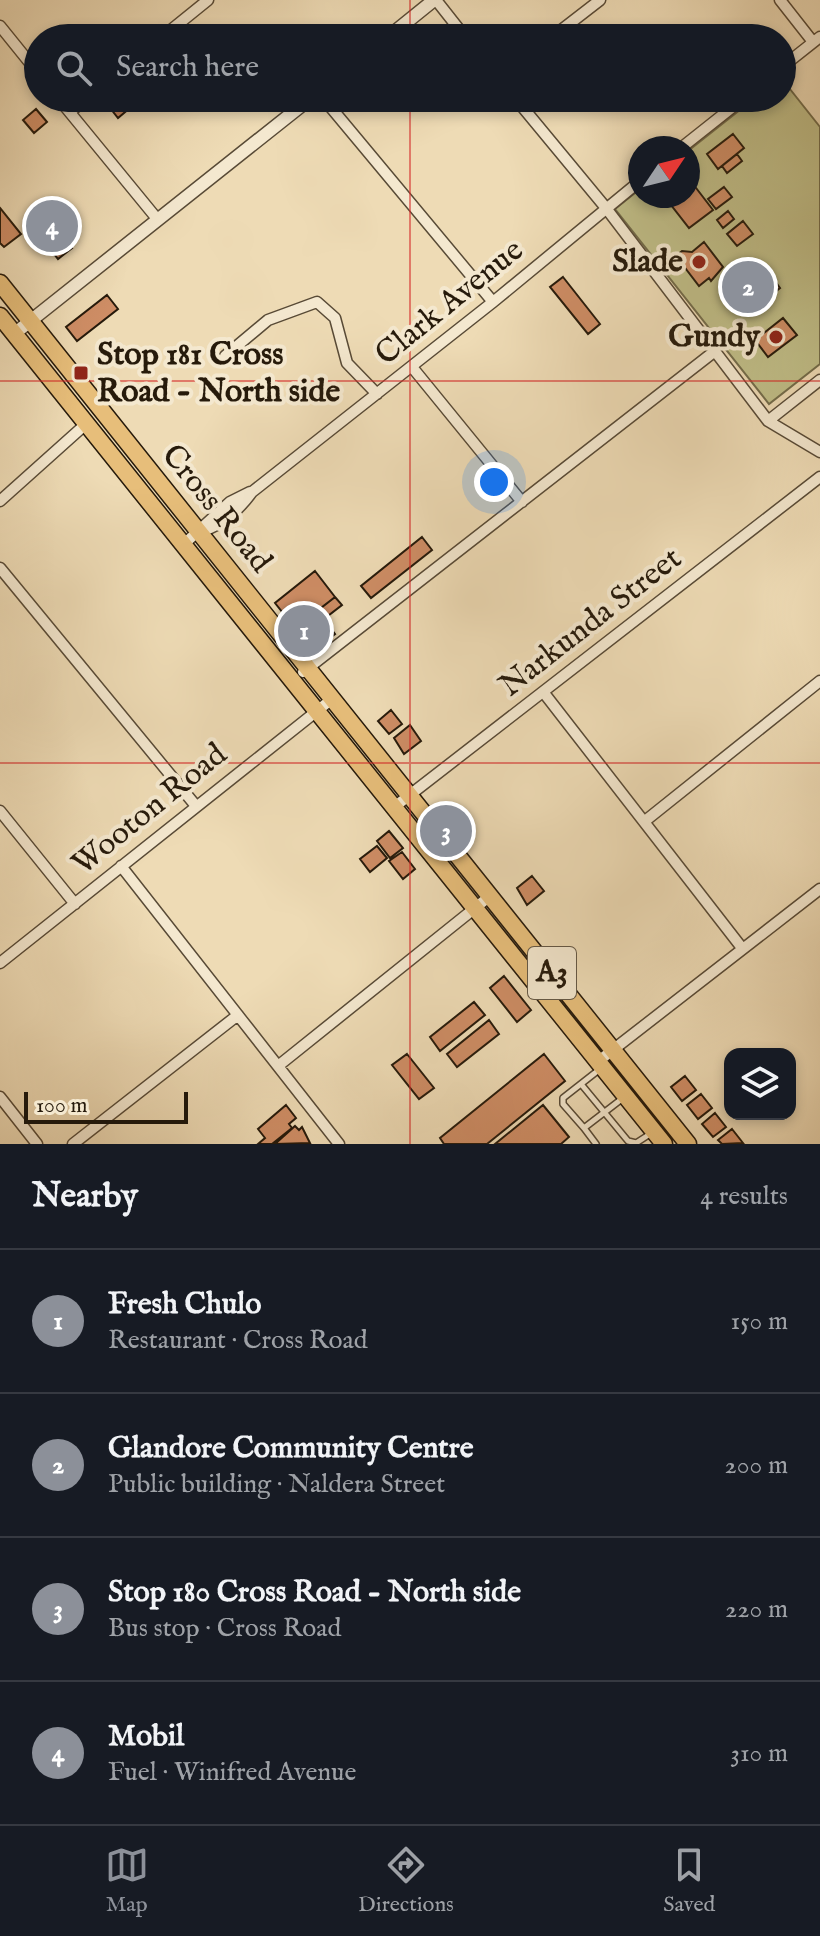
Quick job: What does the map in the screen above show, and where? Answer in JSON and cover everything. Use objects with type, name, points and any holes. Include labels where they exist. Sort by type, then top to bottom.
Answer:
[{"type":"highway","name":"Cross Road","points":[[0,283],[688,1144]]},
{"type":"highway","name":"Cross Road","points":[[0,316],[598,1066],[659,1138]]},
{"type":"street","points":[[178,24],[208,0]]},
{"type":"street","points":[[405,24],[435,0],[455,24]]},
{"type":"street","points":[[569,24],[600,0]]},
{"type":"street","points":[[780,0],[817,40],[796,56]]},
{"type":"street","points":[[0,26],[24,56]]},
{"type":"street","points":[[70,112],[158,220]]},
{"type":"street","points":[[14,334],[293,112]]},
{"type":"street","points":[[335,112],[493,302]]},
{"type":"street","points":[[527,112],[606,208],[768,421],[820,452]]},
{"type":"street","points":[[696,136],[726,112]]},
{"type":"street","name":"Clark Avenue","points":[[183,545],[230,502],[252,492],[412,367],[628,191]]},
{"type":"street","points":[[225,356],[268,320],[317,302],[335,318],[347,363],[377,394]]},
{"type":"street","points":[[292,681],[715,351]]},
{"type":"street","points":[[412,367],[522,502]]},
{"type":"street","points":[[768,421],[820,380]]},
{"type":"street","points":[[0,501],[87,423]]},
{"type":"street","name":"Narkunda Street","points":[[393,808],[820,477]]},
{"type":"street","points":[[0,568],[196,806]]},
{"type":"street","points":[[645,821],[820,681]]},
{"type":"street","points":[[544,693],[742,948]]},
{"type":"street","name":"Wooton Road","points":[[0,963],[332,699]]},
{"type":"street","points":[[0,811],[75,904]]},
{"type":"street","points":[[121,866],[339,1144]]},
{"type":"street","points":[[598,1066],[613,1050],[820,889]]},
{"type":"street","points":[[278,1066],[490,896]]},
{"type":"street","points":[[73,1144],[238,1015]]},
{"type":"street","points":[[0,1097],[37,1144]]},
{"type":"lane","points":[[596,1144],[563,1104],[563,1098],[598,1066]]},
{"type":"lane","points":[[581,1084],[626,1143],[659,1138]]},
{"type":"lane","points":[[584,1128],[624,1097]]},
{"type":"shaded area","points":[[796,97],[820,127],[820,364],[769,404],[615,209],[628,199],[628,208],[700,208],[700,142],[737,112],[796,112]]},
{"type":"building","points":[[32,112],[39,112],[47,122],[34,133],[23,120]]},
{"type":"building","points":[[733,134],[744,148],[718,169],[707,154]]},
{"type":"building","points":[[737,154],[742,161],[727,173],[722,166]]},
{"type":"building","points":[[724,187],[732,197],[716,209],[708,199]]},
{"type":"building","points":[[700,193],[713,210],[689,228],[673,208],[700,208]]},
{"type":"building","points":[[0,208],[21,234],[4,247],[0,243]]},
{"type":"building","points":[[728,211],[734,219],[723,228],[717,220]]},
{"type":"building","points":[[46,215],[72,248],[58,259],[32,226]]},
{"type":"building","points":[[743,221],[753,234],[737,246],[727,234]]},
{"type":"building","name":"Slade","points":[[704,242],[723,267],[711,281],[709,278],[699,286],[676,256],[682,251],[692,252]]},
{"type":"building","points":[[761,262],[780,288],[752,310],[732,284]]},
{"type":"building","points":[[563,277],[600,324],[588,334],[550,287]]},
{"type":"building","points":[[107,295],[118,309],[77,341],[66,327]]},
{"type":"building","name":"Gundy","points":[[783,318],[797,335],[768,357],[755,340]]},
{"type":"building","points":[[744,330],[749,337],[738,346],[733,339]]},
{"type":"building","points":[[422,537],[432,550],[371,598],[361,586]]},
{"type":"building","points":[[315,571],[335,597],[295,628],[275,603]]},
{"type":"building","points":[[335,597],[342,605],[324,619],[335,634],[316,649],[311,648],[295,628]]},
{"type":"building","points":[[391,710],[402,724],[389,734],[378,721]]},
{"type":"building","points":[[410,725],[421,741],[404,754],[394,738]]},
{"type":"building","points":[[389,831],[403,848],[390,858],[377,841]]},
{"type":"building","points":[[377,846],[387,858],[370,872],[360,859]]},
{"type":"building","points":[[402,852],[415,869],[403,879],[389,861]]},
{"type":"building","points":[[532,876],[544,891],[527,905],[517,888]]},
{"type":"building","points":[[504,976],[531,1010],[517,1022],[490,988]]},
{"type":"building","points":[[474,1002],[485,1015],[440,1051],[430,1037]]},
{"type":"building","points":[[489,1020],[499,1034],[457,1067],[447,1054]]},
{"type":"building","points":[[407,1054],[434,1088],[419,1099],[392,1065]]},
{"type":"building","points":[[544,1054],[565,1081],[487,1144],[444,1144],[440,1138]]},
{"type":"building","points":[[685,1076],[696,1090],[682,1101],[671,1087]]},
{"type":"building","points":[[701,1094],[712,1108],[698,1119],[687,1105]]},
{"type":"building","points":[[286,1105],[296,1118],[289,1124],[292,1128],[272,1144],[258,1144],[265,1138],[258,1129]]},
{"type":"building","points":[[543,1105],[569,1137],[561,1144],[495,1144]]},
{"type":"building","points":[[715,1113],[726,1127],[713,1137],[702,1124]]},
{"type":"building","points":[[295,1126],[299,1130],[302,1127],[310,1143],[275,1144]]},
{"type":"building","points":[[732,1129],[743,1143],[722,1144],[718,1140]]},
{"type":"place","name":"Mobil","points":[[52,226]]},
{"type":"place","name":"Slade","points":[[699,262]]},
{"type":"place","name":"Glandore Community Centre","points":[[748,287]]},
{"type":"place","name":"Gundy","points":[[776,337]]},
{"type":"place","name":"Stop 181 Cross Road - North side","points":[[81,373]]},
{"type":"place","name":"Fresh Chulo","points":[[304,631]]},
{"type":"place","name":"Stop 180 Cross Road - North side","points":[[446,831]]}]
